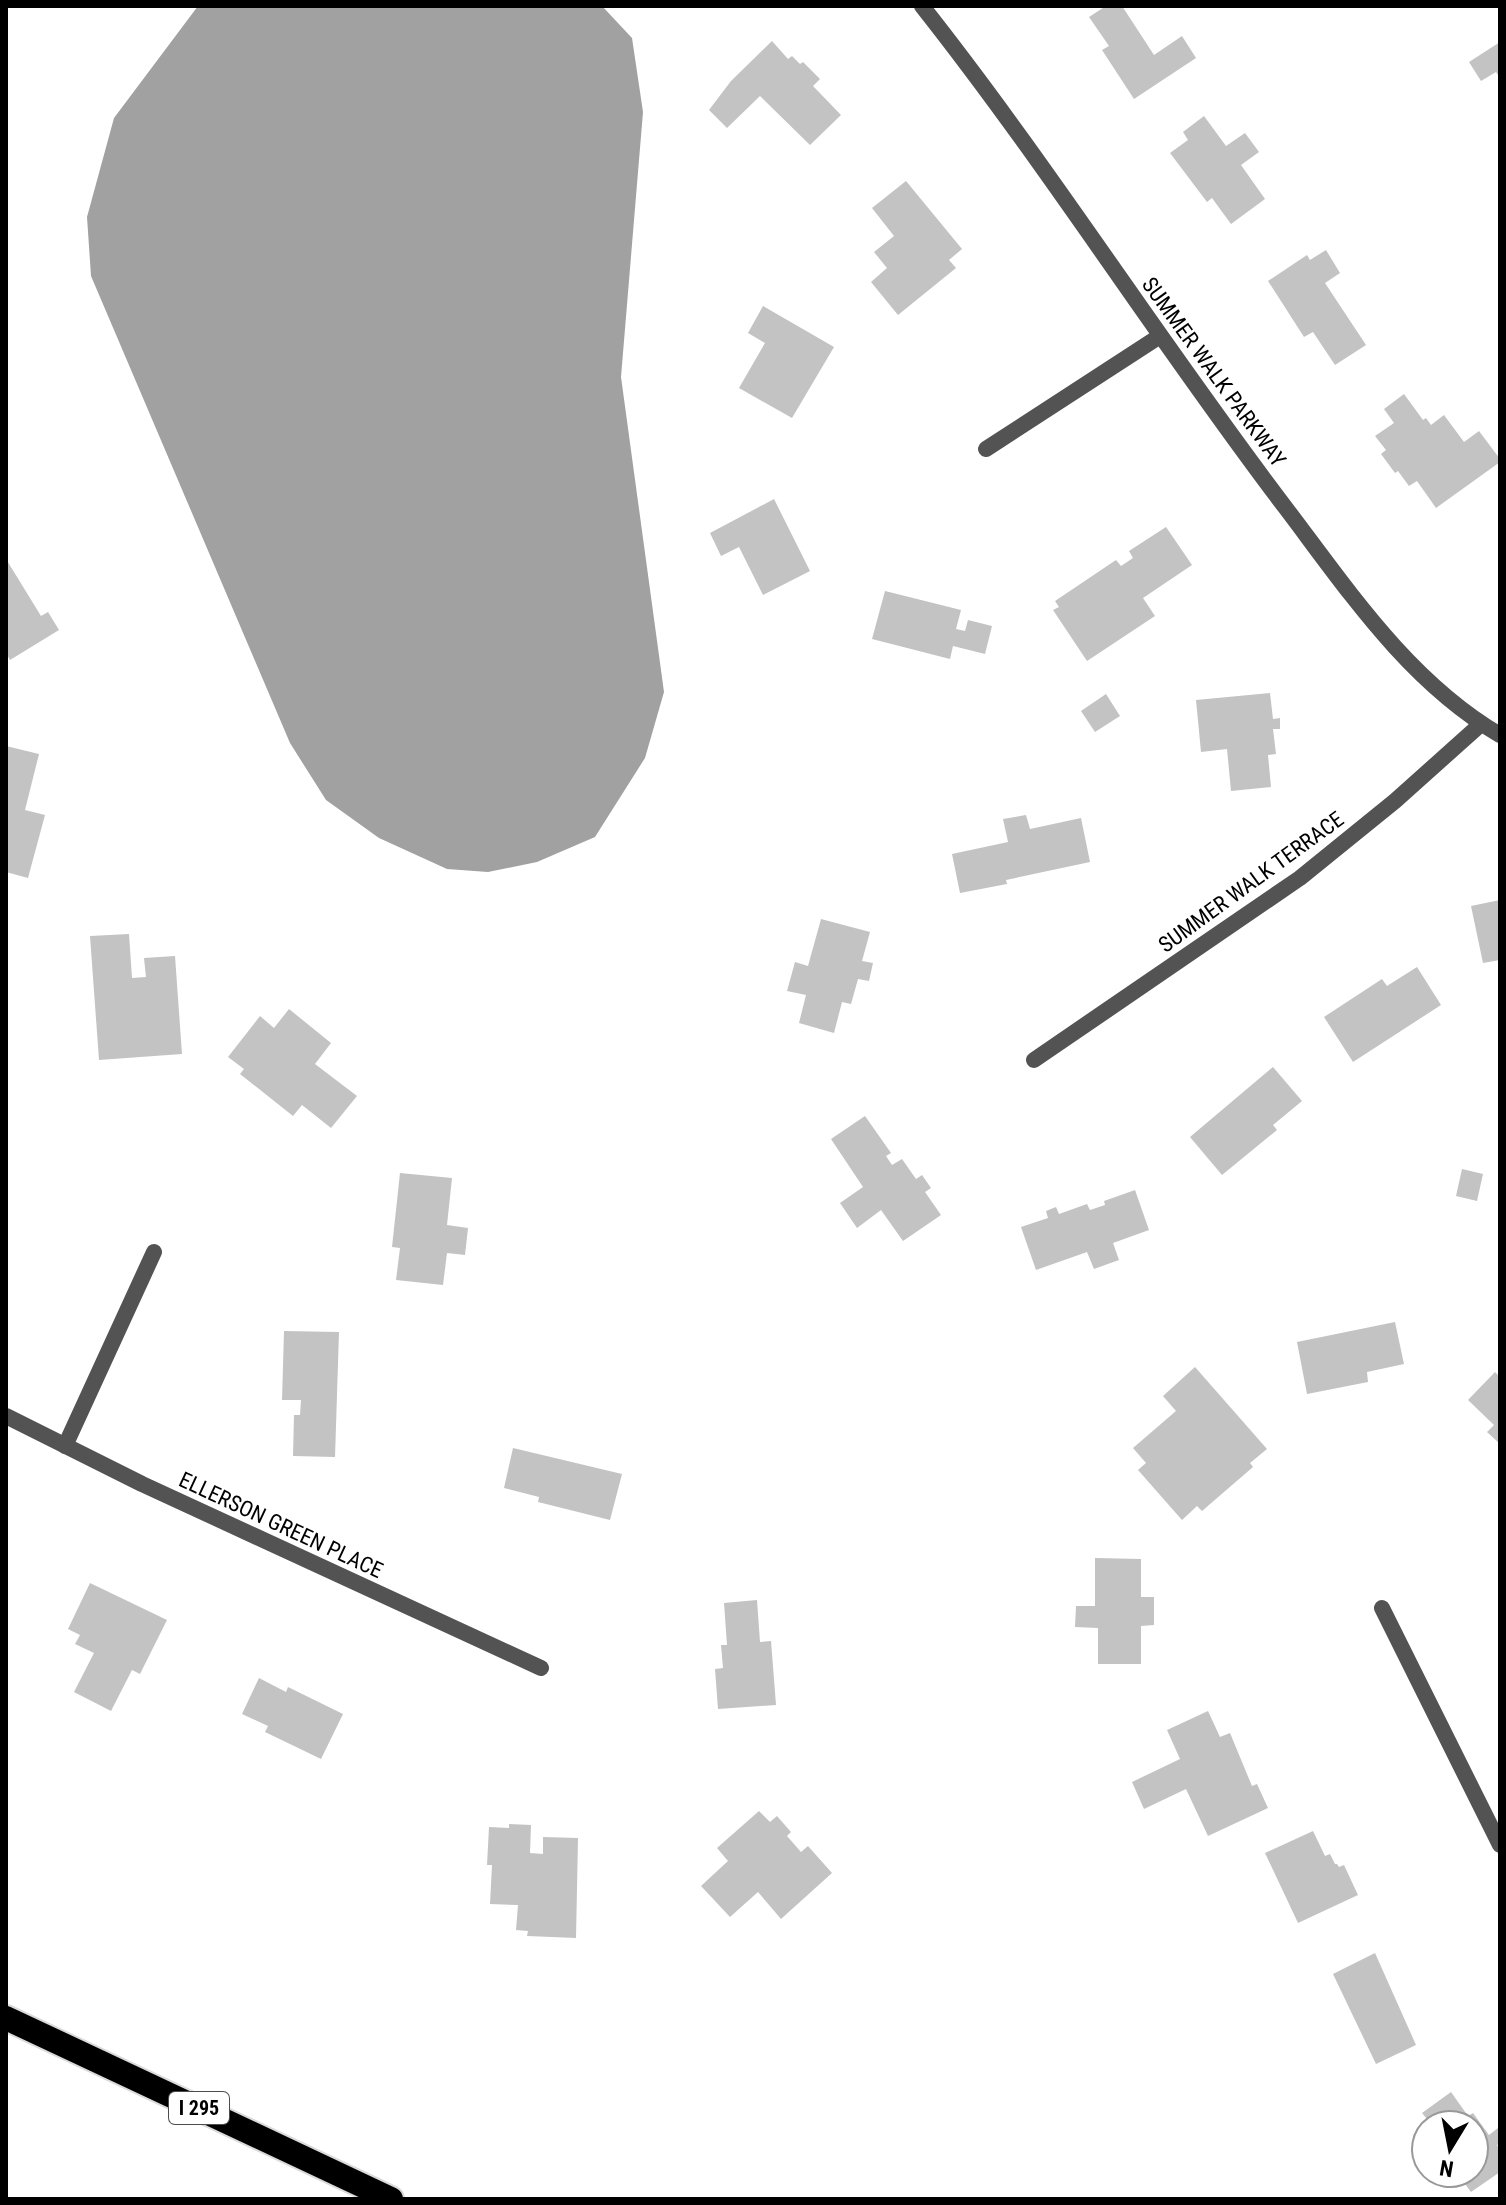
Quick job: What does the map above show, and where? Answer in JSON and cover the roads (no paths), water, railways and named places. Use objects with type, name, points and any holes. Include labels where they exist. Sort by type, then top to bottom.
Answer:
[{"type":"highway","name":"I 295","points":[[6,2018],[391,2199]]},
{"type":"street","name":"SUMMER WALK PARKWAY","points":[[922,6],[982,82],[1221,424],[1373,624],[1432,684],[1481,724],[1500,735]]},
{"type":"street","points":[[986,449],[1160,336]]},
{"type":"street","name":"SUMMER WALK TERRACE","points":[[1034,1060],[1300,878],[1395,801],[1481,724]]},
{"type":"street","points":[[65,1446],[154,1252]]},
{"type":"street","name":"ELLERSON GREEN PLACE","points":[[6,1416],[142,1484],[541,1668]]},
{"type":"street","points":[[1382,1608],[1500,1845]]}]
